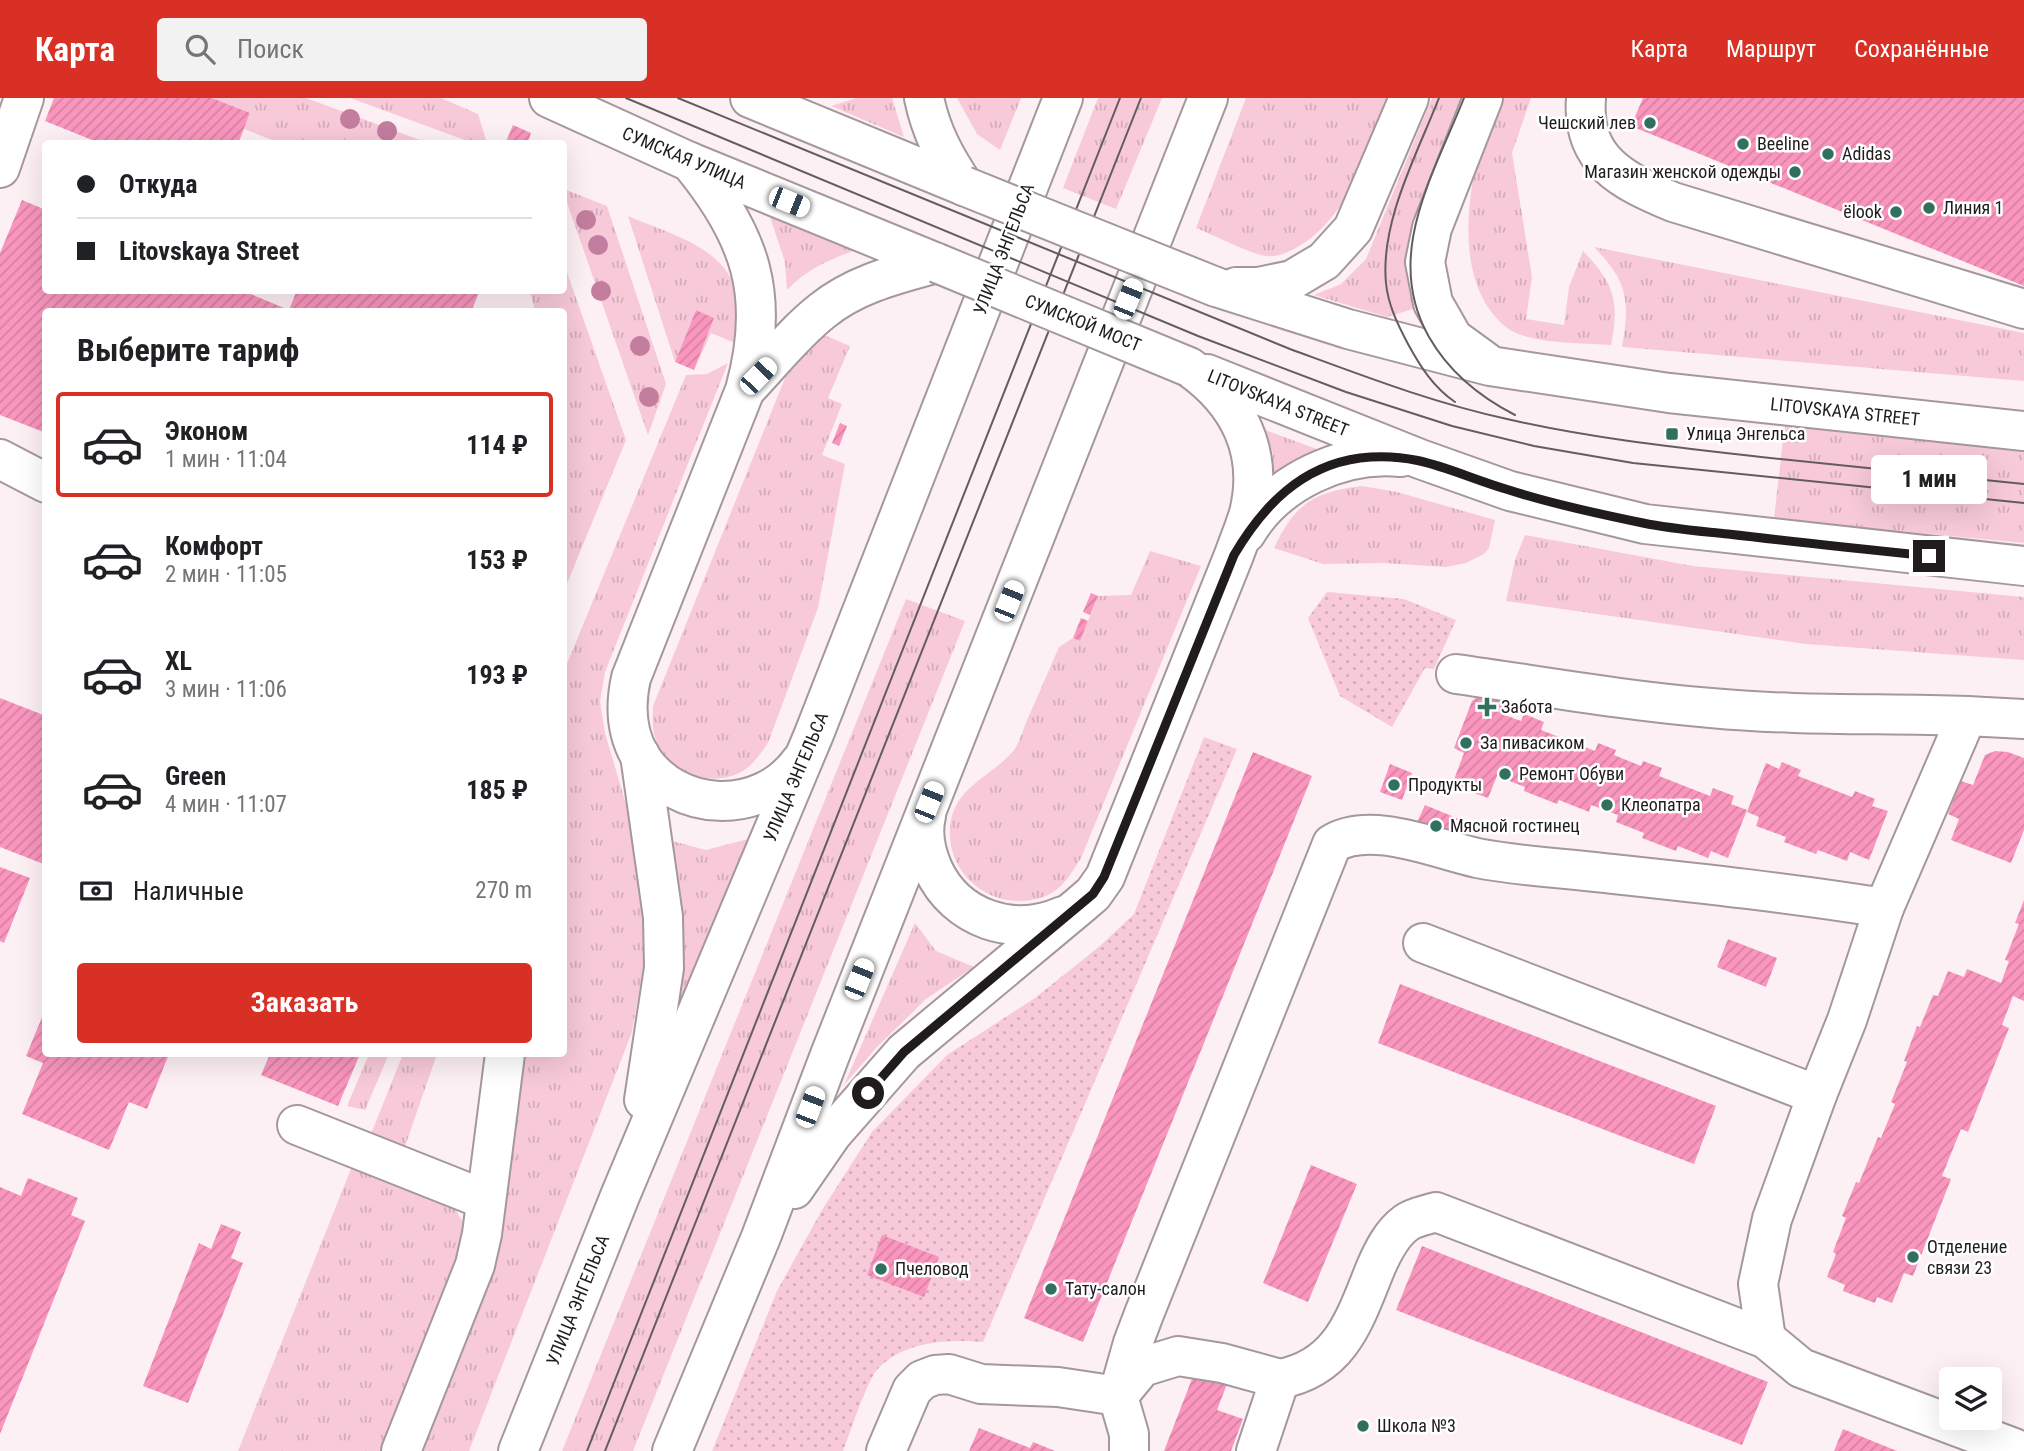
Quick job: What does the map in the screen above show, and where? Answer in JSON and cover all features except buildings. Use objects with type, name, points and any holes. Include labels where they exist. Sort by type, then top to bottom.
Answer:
[{"type":"main road","points":[[0,168],[24,98]]},
{"type":"main road","name":"СУМСКАЯ УЛИЦА","points":[[549,98],[690,162],[937,264]]},
{"type":"main road","points":[[750,98],[1216,288],[1258,287],[1292,280],[1324,261],[1353,229],[1409,98]]},
{"type":"main road","points":[[924,98],[929,123],[944,156],[964,186]]},
{"type":"main road","name":"УЛИЦА ЭНГЕЛЬСА","points":[[518,1451],[620,1196],[807,753],[1063,98]]},
{"type":"main road","points":[[672,1451],[761,1237],[929,802],[1208,98]]},
{"type":"main road","points":[[1483,98],[1432,228],[1425,262],[1433,303],[1453,338],[1490,366]]},
{"type":"main road","points":[[1586,98],[1586,125],[1598,154],[1609,168],[1647,191],[1673,202],[2024,309]]},
{"type":"main road","points":[[690,162],[719,198],[737,232],[756,297],[758,324],[754,356],[745,390],[631,678],[627,718],[640,755],[652,771],[667,785],[704,800],[723,802],[763,793],[781,782],[807,753]]},
{"type":"main road","points":[[745,390],[823,310],[861,288],[937,264]]},
{"type":"main road","name":"СУМСКОЙ МОСТ","points":[[937,264],[1189,367]]},
{"type":"main road","name":"LITOVSKAYA STREET","points":[[1216,288],[1348,329],[1490,366],[1669,393],[2024,431]]},
{"type":"main road","points":[[761,1237],[832,1134],[904,1052],[1093,894],[1104,877],[1234,555],[1248,515],[1253,490],[1253,466],[1239,419],[1226,399],[1209,381],[1189,367]]},
{"type":"main road","name":"LITOVSKAYA STREET","points":[[1189,367],[1420,459],[1510,491],[1645,524],[2024,566]]},
{"type":"main road","points":[[1234,555],[1251,526],[1273,500],[1298,481],[1326,467],[1357,459],[1389,456],[1420,459]]},
{"type":"main road","points":[[0,459],[42,482]]},
{"type":"main road","points":[[1456,674],[1713,709],[2024,719]]},
{"type":"main road","points":[[1766,1339],[1758,1284],[1772,1219],[1847,1020],[1884,908],[1967,716]]},
{"type":"main road","points":[[620,1196],[643,1103],[664,968],[663,917],[640,755]]},
{"type":"main road","points":[[929,802],[925,842],[930,862],[938,880],[950,896],[965,909],[983,919],[1022,927],[1061,918],[1079,906]]},
{"type":"main road","points":[[1129,1451],[1129,1434],[1118,1396],[1133,1343],[1332,845],[1340,839],[1353,836],[1391,836],[1479,858],[1815,897],[1884,908]]},
{"type":"main road","points":[[1423,943],[1817,1095]]},
{"type":"main road","points":[[401,1451],[475,1265],[505,1057]]},
{"type":"main road","points":[[297,1125],[486,1199]]},
{"type":"main road","points":[[1118,1396],[1142,1367],[1178,1356],[1222,1363],[1280,1379],[1298,1375],[1330,1355],[1349,1331],[1385,1247],[1407,1222],[1436,1212],[1766,1339],[1801,1368],[2017,1441]]},
{"type":"main road","points":[[886,1451],[912,1390],[922,1380],[935,1375],[949,1374],[981,1384],[1058,1387],[1118,1396]]},
{"type":"main road","points":[[1256,1451],[1280,1379]]},
{"type":"green space","points":[[212,98],[306,98],[420,140],[272,140],[244,129],[250,113]]},
{"type":"green space","points":[[350,98],[441,98],[478,114],[486,140],[465,140]]},
{"type":"green space","points":[[857,98],[892,98],[904,137],[831,106]]},
{"type":"green space","points":[[957,98],[1021,98],[1000,150],[977,134]]},
{"type":"green space","points":[[1098,98],[1162,98],[1116,209],[1063,188]]},
{"type":"green space","points":[[1246,98],[1387,98],[1363,161],[1343,201],[1315,235],[1296,248],[1278,255],[1259,254],[1196,228]]},
{"type":"green space","points":[[1432,98],[1469,98],[1419,307],[1387,317],[1314,295],[1341,284],[1366,259]]},
{"type":"green space","points":[[1501,98],[1531,98],[1512,153],[1532,277],[1526,319],[1564,325],[1569,287],[1583,251],[1602,273],[1612,294],[1615,316],[1611,345],[1557,342],[1516,333],[1507,328],[1491,311],[1480,291],[1472,269],[1469,246],[1470,198],[1481,146]]},
{"type":"green space","points":[[567,190],[607,206],[666,384],[648,435],[567,203]]},
{"type":"green space","points":[[768,211],[858,249],[812,270],[787,290],[785,262]]},
{"type":"green space","points":[[628,216],[694,244],[722,265],[737,296],[740,345],[711,333],[694,370],[714,318],[696,310],[675,362]]},
{"type":"green space","points":[[1594,247],[2024,333],[2024,381],[1622,347],[1626,316],[1624,292],[1614,271]]},
{"type":"green space","points":[[567,273],[626,440],[567,584],[567,308],[534,308],[531,294],[567,294]]},
{"type":"green space","points":[[824,335],[850,346],[828,398],[842,404],[822,455],[845,464],[818,608],[768,743],[751,765],[737,774],[724,778],[696,776],[684,771],[663,753],[653,728],[653,706],[785,378],[797,359]]},
{"type":"green space","points":[[728,363],[605,672],[600,702],[605,733],[633,828],[650,930],[632,1032],[469,1451],[416,1451],[500,1204],[524,1057],[567,1057],[567,664],[686,375],[707,374]]},
{"type":"green space","points":[[1785,422],[2024,451],[2024,543],[1774,519]]},
{"type":"green space","points":[[1265,430],[1322,451],[1273,481],[1273,454]]},
{"type":"green space","points":[[1362,486],[1397,492],[1495,520],[1489,548],[1484,554],[1466,563],[1446,567],[1384,563],[1323,564],[1274,548],[1290,521],[1308,503],[1331,492]]},
{"type":"green space","points":[[1525,535],[1693,566],[2024,597],[2024,660],[1806,644],[1506,601],[1515,560]]},
{"type":"green space","points":[[1150,551],[1201,566],[1081,858],[1062,885],[1046,896],[1027,901],[1008,900],[991,895],[976,886],[963,873],[954,857],[950,840],[955,808],[969,789],[1006,759],[1016,747],[1059,647],[1073,638],[1080,641],[1098,596],[1131,595]]},
{"type":"green space","points":[[1327,592],[1404,599],[1456,620],[1434,669],[1425,668],[1392,727],[1340,696],[1308,618]]},
{"type":"green space","points":[[906,599],[965,621],[633,1451],[562,1451]]},
{"type":"green space","points":[[1204,737],[1237,749],[983,1342],[926,1344],[899,1353],[887,1361],[876,1371],[868,1386],[843,1451],[712,1451],[777,1291],[822,1210],[872,1132],[947,1055],[1035,998],[1100,946],[1134,914]]},
{"type":"green space","points":[[748,839],[679,1005],[683,919],[672,841],[706,850]]},
{"type":"green space","points":[[915,923],[936,951],[974,967],[926,999],[877,1047],[844,1085]]},
{"type":"green space","points":[[368,1057],[388,1057],[365,1110],[347,1106]]},
{"type":"green space","points":[[402,1057],[436,1057],[401,1158],[367,1144]]},
{"type":"green space","points":[[355,1159],[454,1207],[465,1226],[470,1246],[395,1451],[238,1451]]},
{"type":"tram line","points":[[626,98],[1198,336],[1346,392],[1452,426],[1534,446],[1633,463],[2024,503]]},
{"type":"tram line","points":[[678,98],[1290,349],[1452,405],[1540,426],[1638,442],[2024,484]]},
{"type":"tram line","points":[[587,1451],[1120,98]]},
{"type":"tram line","points":[[605,1451],[1141,98]]},
{"type":"tram line","points":[[1439,98],[1394,212],[1386,260],[1386,283],[1394,315],[1422,368],[1455,402]]},
{"type":"tram line","points":[[1464,98],[1427,187],[1418,216],[1412,246],[1411,276],[1416,307],[1437,350],[1466,382],[1515,415]]},
{"type":"place","name":"Чешский лев","points":[[1650,123]]},
{"type":"place","name":"Beeline","points":[[1743,144]]},
{"type":"place","name":"Adidas","points":[[1828,154]]},
{"type":"place","name":"Магазин женской одежды","points":[[1795,172]]},
{"type":"place","name":"Линия 1","points":[[1929,208]]},
{"type":"place","name":"ёlook","points":[[1896,212]]},
{"type":"place","name":"Улица Энгельса","points":[[1672,434]]},
{"type":"place","name":"Забота","points":[[1487,707]]},
{"type":"place","name":"За пивасиком","points":[[1466,743]]},
{"type":"place","name":"Ремонт Обуви","points":[[1505,774]]},
{"type":"place","name":"Продукты","points":[[1394,785]]},
{"type":"place","name":"Клеопатра","points":[[1607,805]]},
{"type":"place","name":"Мясной гостинец","points":[[1436,826]]},
{"type":"place","name":"Отделение связи 23","points":[[1913,1257]]},
{"type":"place","name":"Пчеловод","points":[[881,1269]]},
{"type":"place","name":"Тату-салон","points":[[1051,1289]]},
{"type":"place","name":"Школа №3","points":[[1363,1426]]},
{"type":"route","points":[[868,1093],[904,1052],[1093,894],[1104,877],[1234,555],[1251,526],[1273,500],[1298,481],[1326,467],[1357,459],[1389,456],[1420,459],[1510,491],[1645,524],[1929,556]]}]
